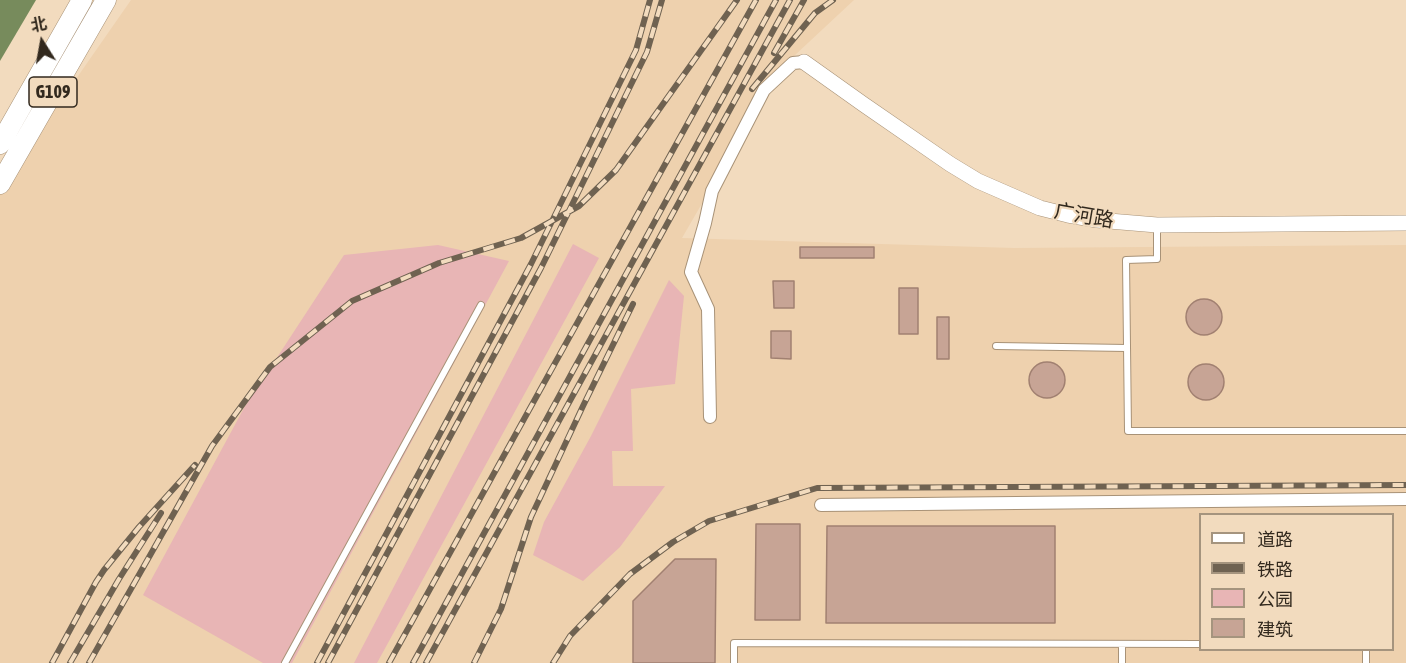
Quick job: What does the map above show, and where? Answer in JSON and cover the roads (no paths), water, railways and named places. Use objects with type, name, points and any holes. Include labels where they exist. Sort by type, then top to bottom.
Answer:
[{"type":"highway","name":"G109","points":[[0,144],[82,0]]},
{"type":"highway","name":"G109","points":[[0,184],[106,0]]},
{"type":"street","name":"广河路","points":[[804,62],[950,164],[978,181],[1040,208],[1097,220],[1157,225],[1406,223]]},
{"type":"street","points":[[710,417],[708,309],[691,272],[712,191],[764,90],[793,63],[804,62]]},
{"type":"street","points":[[821,505],[1406,499]]},
{"type":"lane","points":[[1157,225],[1157,259],[1126,260],[1128,431],[1406,431]]},
{"type":"lane","points":[[285,663],[481,305]]},
{"type":"lane","points":[[996,346],[1127,348]]},
{"type":"lane","points":[[734,663],[734,643],[1199,644]]},
{"type":"lane","points":[[1122,644],[1122,663]]},
{"type":"railway","points":[[317,663],[531,264],[636,50],[650,0]]},
{"type":"railway","points":[[328,663],[541,268],[647,52],[662,0]]},
{"type":"railway","points":[[89,663],[212,446],[270,367],[352,301],[439,263],[521,238],[579,206],[616,170],[737,0]]},
{"type":"railway","points":[[389,663],[756,0]]},
{"type":"railway","points":[[413,663],[776,0]]},
{"type":"railway","points":[[426,663],[790,0]]},
{"type":"railway","points":[[774,53],[804,0]]},
{"type":"railway","points":[[752,89],[815,13],[833,0]]},
{"type":"railway","points":[[474,663],[501,609],[531,517],[633,304]]},
{"type":"railway","points":[[52,663],[104,570],[195,465]]},
{"type":"railway","points":[[553,663],[570,636],[630,574],[673,542],[709,521],[817,488],[1406,485]]},
{"type":"railway","points":[[70,663],[161,513]]}]
